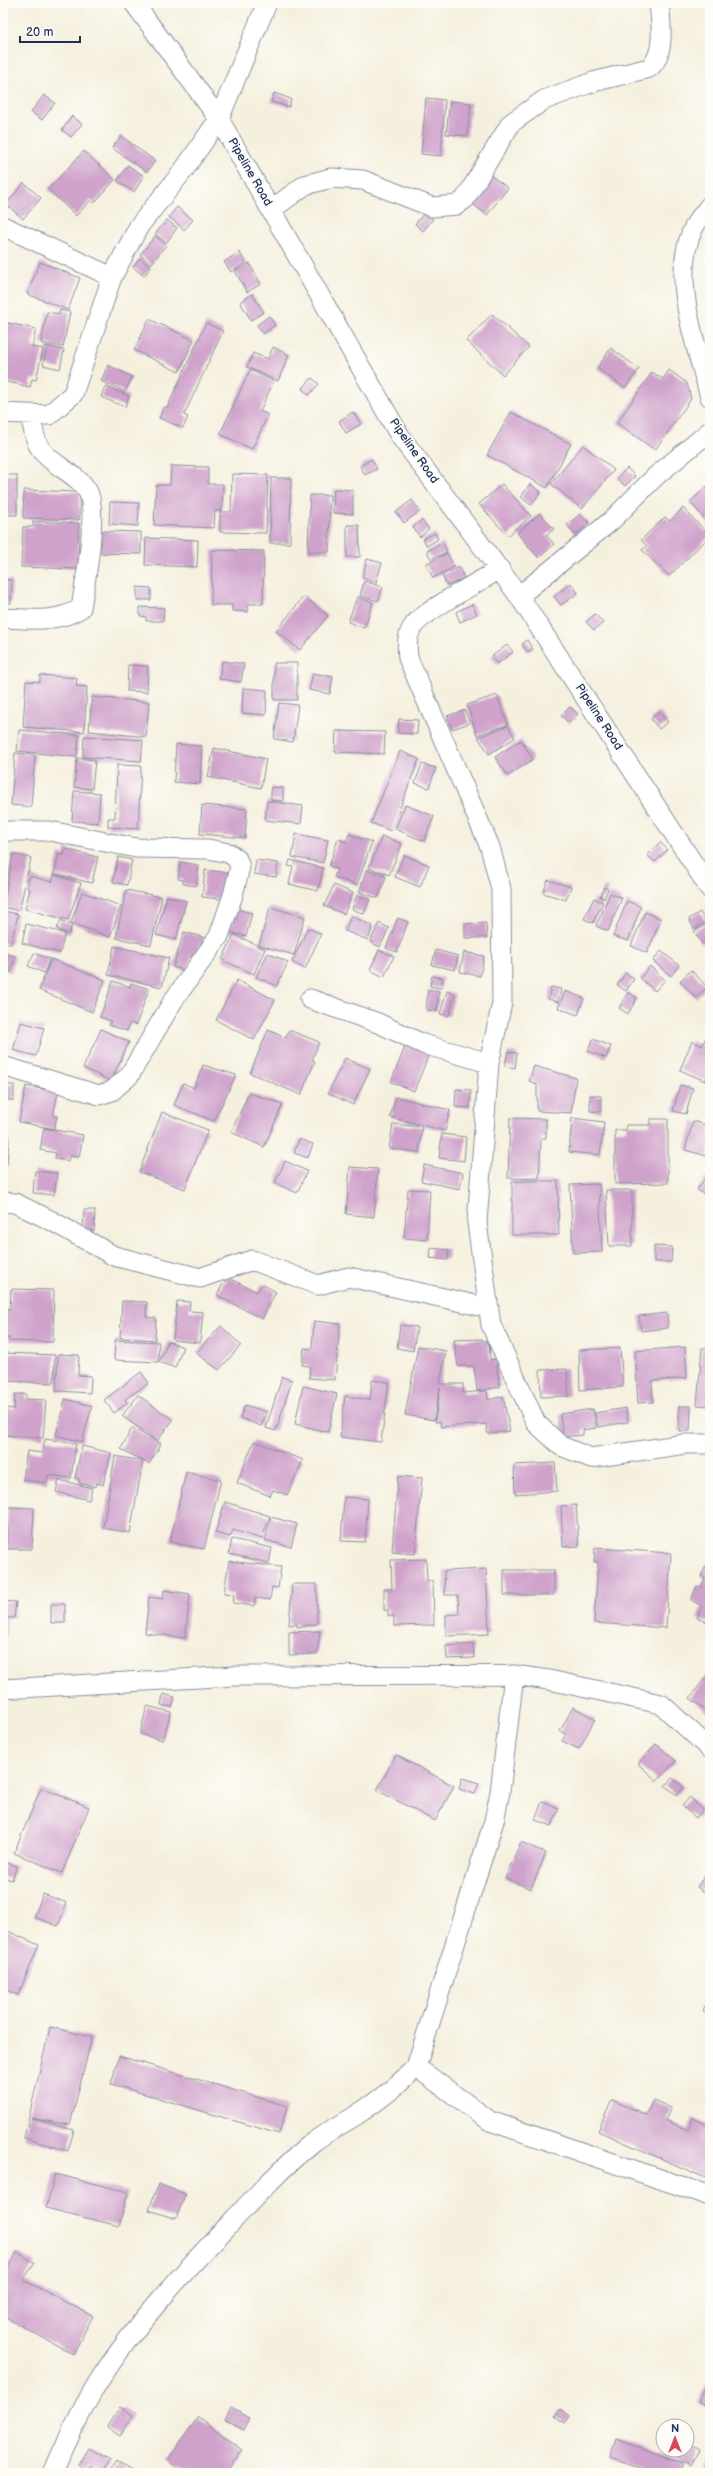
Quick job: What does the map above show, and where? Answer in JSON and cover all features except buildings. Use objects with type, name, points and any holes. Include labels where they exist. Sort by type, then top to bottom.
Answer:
[{"type":"street","name":"Pipeline Road","points":[[134,3],[219,119],[400,436],[519,596],[710,889]]},
{"type":"street","points":[[3,413],[30,416],[49,415],[73,394],[112,277],[139,226],[178,177],[219,119],[267,3]]},
{"type":"street","points":[[271,210],[305,185],[331,178],[363,180],[432,206],[457,205],[465,199],[511,122],[544,100],[593,82],[649,68],[655,64],[658,58],[660,37],[659,3]]},
{"type":"street","points":[[710,206],[695,225],[684,256],[684,292],[710,398]]},
{"type":"street","points":[[3,226],[112,277]]},
{"type":"street","points":[[3,618],[47,619],[71,614],[81,608],[90,553],[93,502],[87,490],[74,476],[52,461],[39,447],[30,416]]},
{"type":"street","points":[[519,596],[611,521],[656,476],[710,431]]},
{"type":"street","points":[[500,569],[431,612],[414,626],[407,640],[408,658],[490,847],[501,889],[502,1003],[489,1063],[477,1223],[491,1325],[536,1423],[561,1446],[591,1458],[685,1444],[710,1444]]},
{"type":"street","points":[[3,831],[50,831],[136,848],[208,849],[229,853],[237,859],[240,867],[233,895],[219,936],[173,1001],[129,1076],[112,1091],[99,1095],[3,1066]]},
{"type":"street","points":[[310,999],[378,1023],[423,1044],[489,1063]]},
{"type":"street","points":[[3,1202],[16,1203],[52,1221],[114,1256],[200,1278],[252,1260],[318,1285],[349,1277],[489,1308]]},
{"type":"street","points":[[53,2473],[74,2426],[102,2376],[152,2310],[186,2270],[237,2216],[312,2144],[380,2099],[416,2067],[494,1821],[500,1792],[514,1675]]},
{"type":"street","points":[[3,1689],[234,1676],[514,1675],[549,1680],[661,1704],[710,1749]]},
{"type":"street","points":[[416,2067],[490,2121],[710,2196]]}]
